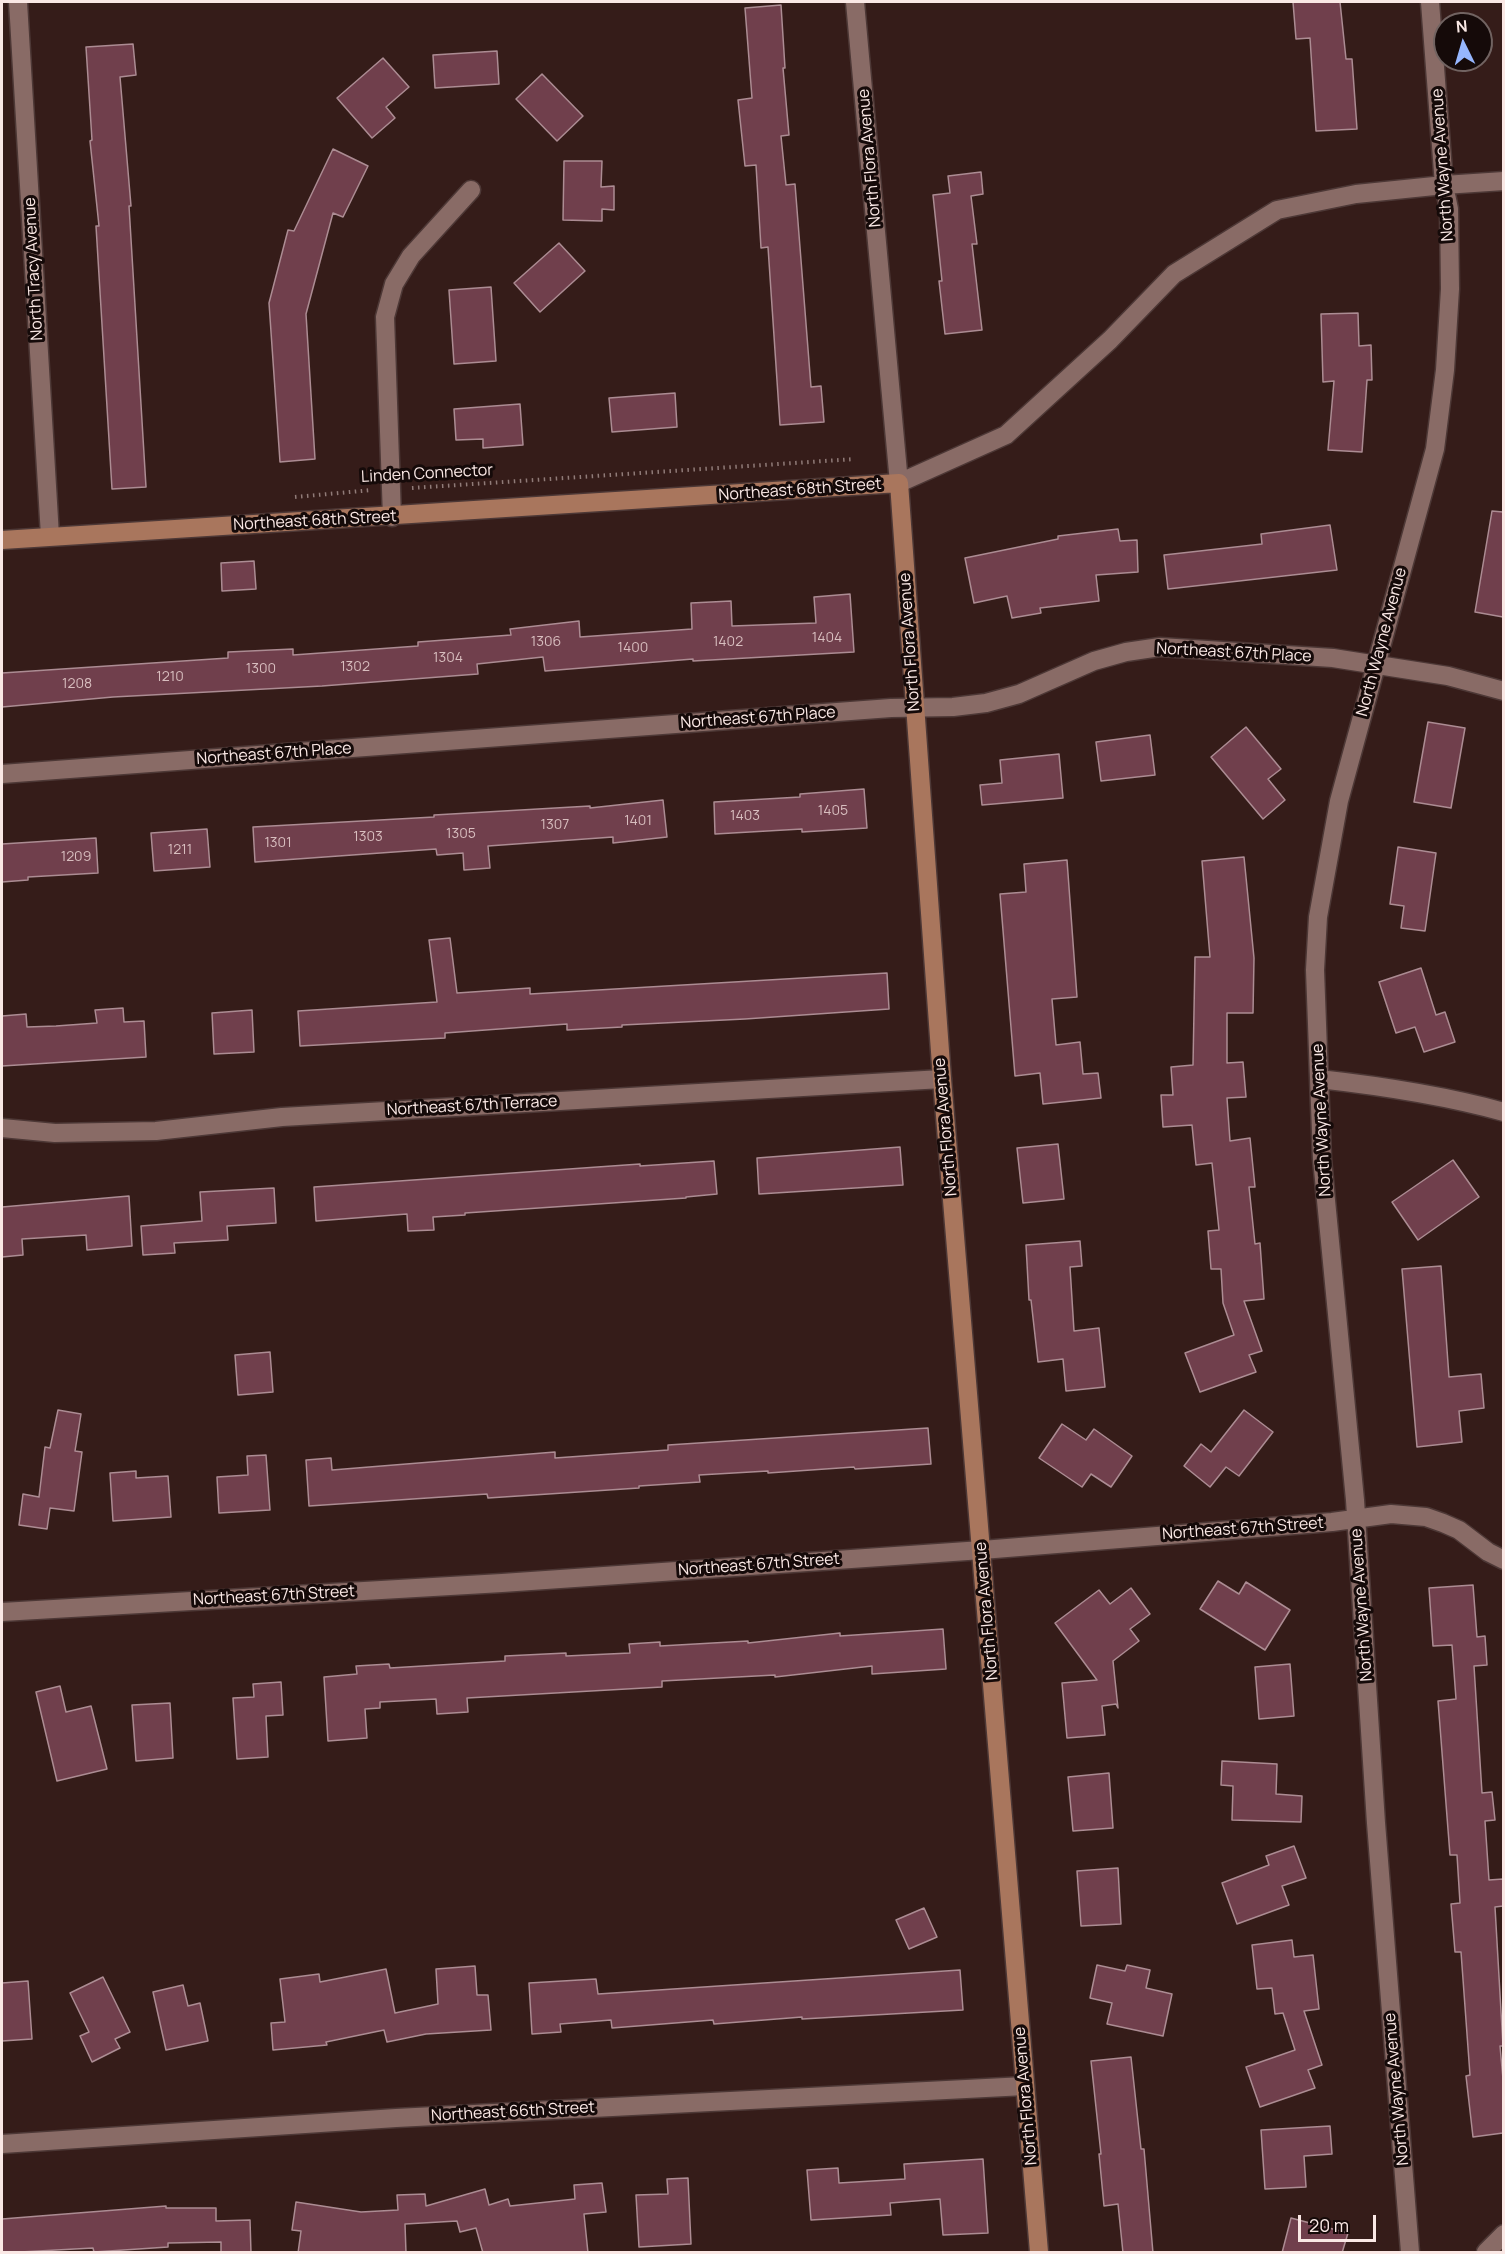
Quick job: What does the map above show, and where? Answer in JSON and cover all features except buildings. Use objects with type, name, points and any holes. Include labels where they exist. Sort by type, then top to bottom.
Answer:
[{"type":"street","name":"North Tracy Avenue","points":[[18,2],[50,536]]},
{"type":"street","name":"North Flora Avenue","points":[[855,2],[899,483],[942,1079],[1039,2253]]},
{"type":"street","name":"North Wayne Avenue","points":[[1410,2253],[1376,1823],[1357,1520],[1322,1159],[1315,970],[1318,917],[1339,801],[1435,449],[1445,370],[1450,289],[1449,208],[1444,185],[1430,2]]},
{"type":"street","name":"Northeast 68th Street","points":[[2,540],[899,483],[1006,435],[1110,340],[1174,274],[1277,210],[1356,194],[1444,185],[1503,182]]},
{"type":"street","points":[[392,517],[385,317],[394,284],[411,256],[471,190]]},
{"type":"street","name":"Northeast 67th Place","points":[[2,774],[914,707],[953,707],[986,703],[1019,694],[1094,661],[1126,652],[1160,647],[1333,658],[1448,676],[1503,691]]},
{"type":"street","name":"Northeast 67th Terrace","points":[[2,1128],[55,1133],[156,1131],[282,1117],[942,1079]]},
{"type":"street","points":[[1319,1079],[1386,1086],[1469,1102],[1503,1112]]},
{"type":"street","name":"Northeast 67th Street","points":[[2,1611],[502,1583],[982,1550],[1357,1520],[1391,1514],[1426,1518],[1459,1530],[1488,1552],[1503,1560]]},
{"type":"street","name":"Northeast 66th Street","points":[[2,2144],[396,2118],[1025,2086]]},
{"type":"street","points":[[1486,2253],[1503,2234]]},
{"type":"path","name":"Linden Connector","points":[[289,497],[855,459]]}]
